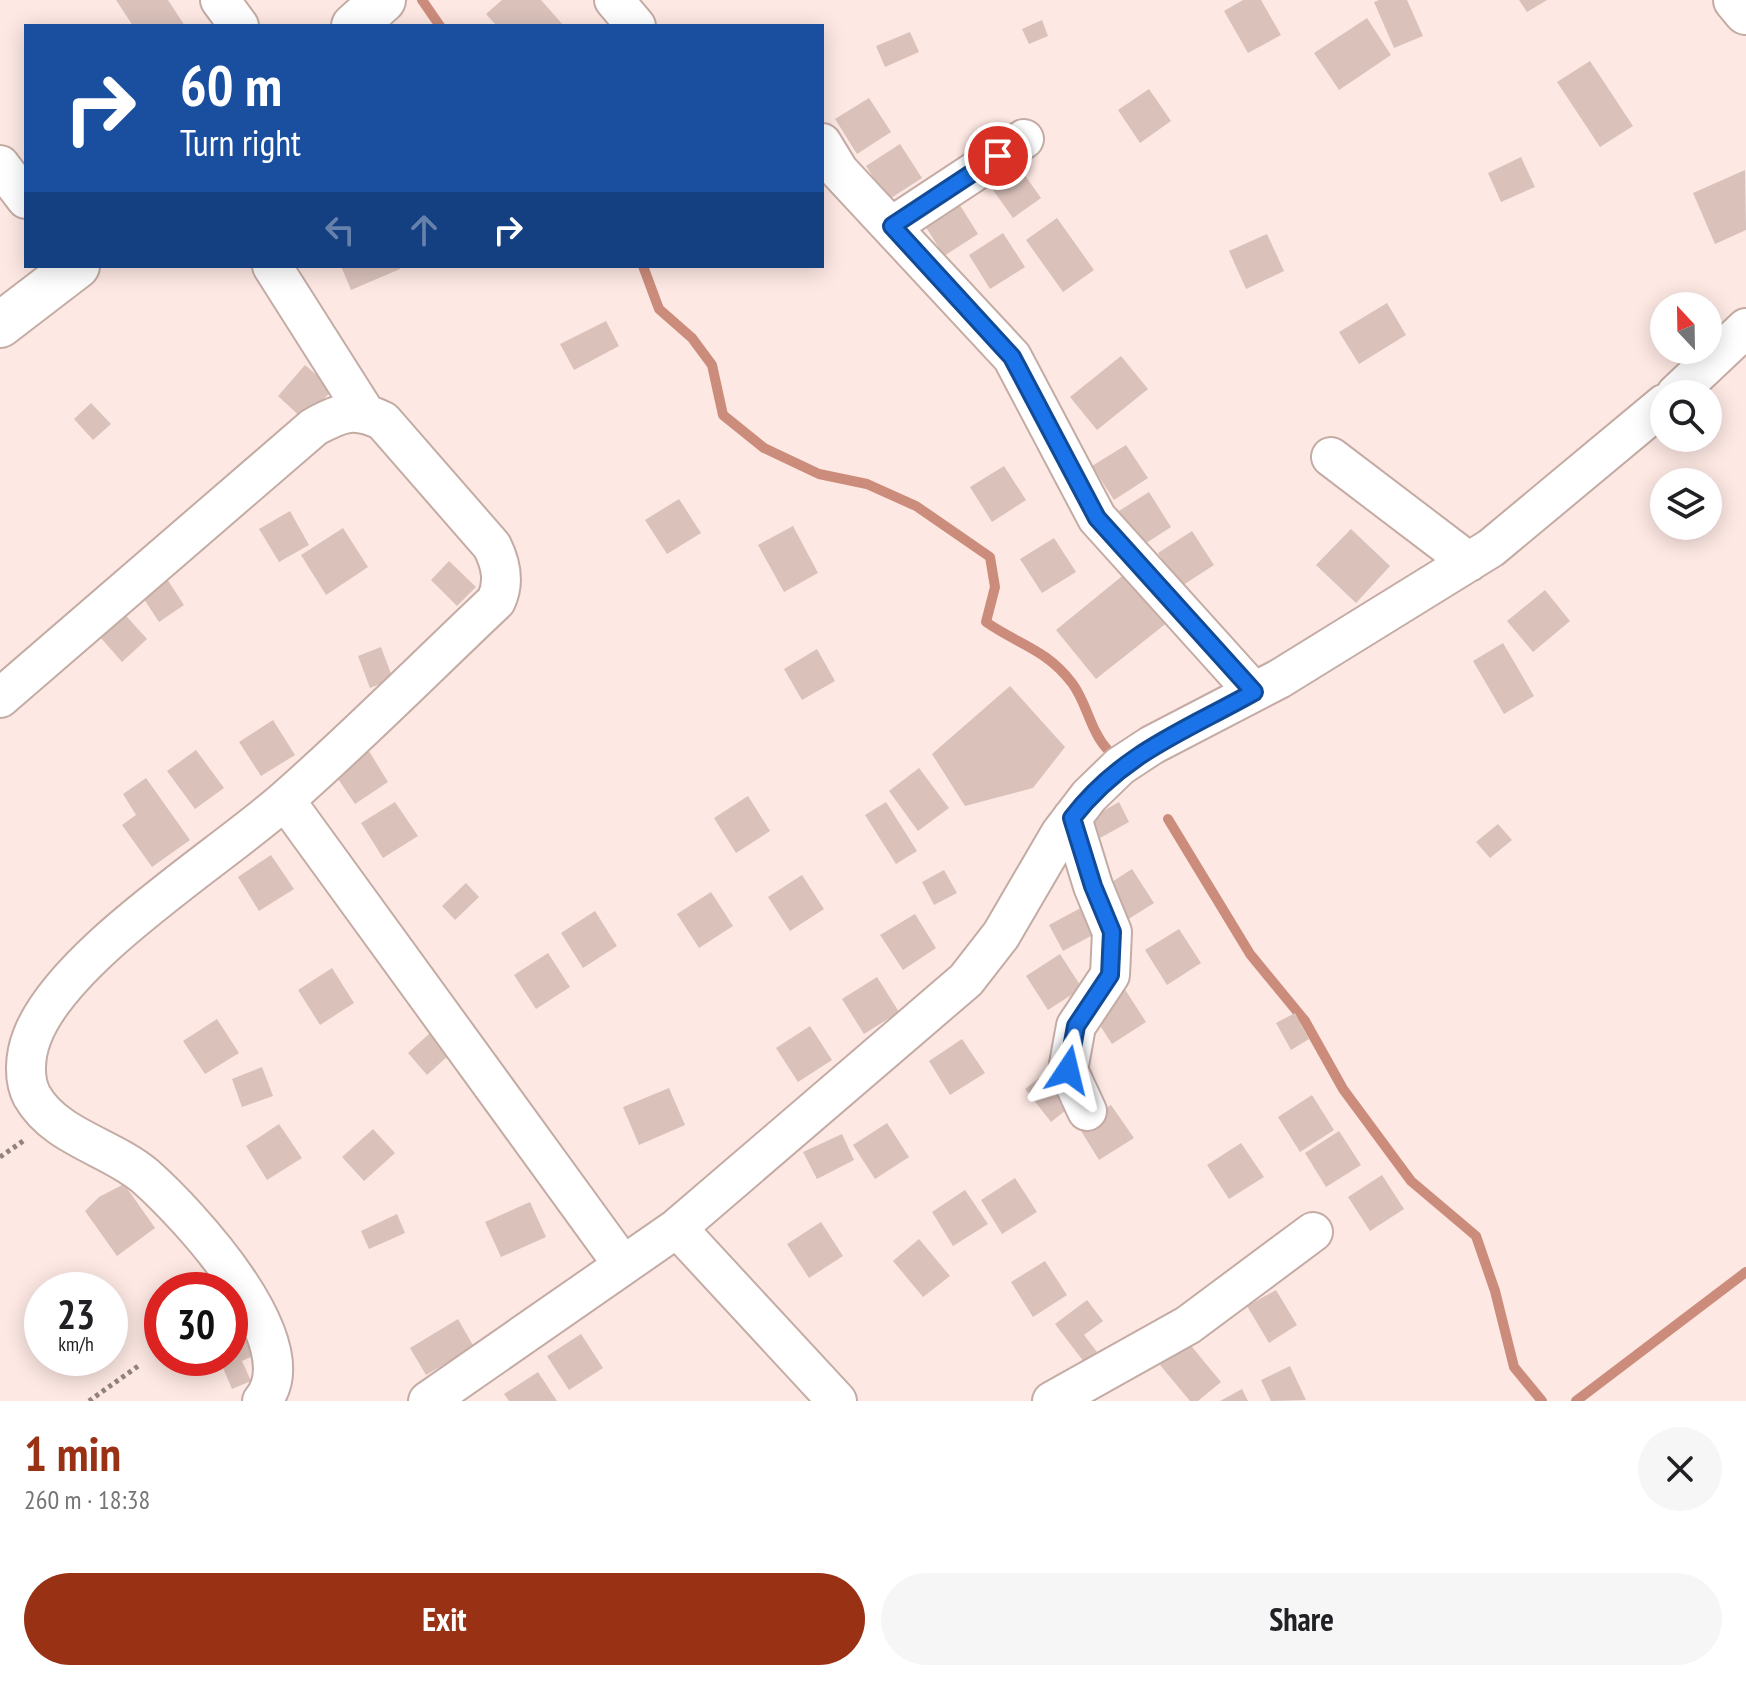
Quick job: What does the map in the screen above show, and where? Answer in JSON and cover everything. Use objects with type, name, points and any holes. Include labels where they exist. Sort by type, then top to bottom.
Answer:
[{"type":"street","points":[[220,0],[238,24]]},
{"type":"street","points":[[356,24],[383,0]]},
{"type":"street","points":[[614,0],[634,24]]},
{"type":"street","points":[[1736,0],[1746,12]]},
{"type":"street","points":[[892,226],[1024,139]]},
{"type":"street","points":[[824,146],[839,171],[1012,357],[1097,518],[1254,692]]},
{"type":"street","points":[[0,165],[24,196]]},
{"type":"street","points":[[0,325],[74,268]]},
{"type":"street","points":[[262,1401],[275,1371],[266,1335],[215,1249],[143,1174],[53,1120],[32,1095],[25,1065],[32,1036],[54,999],[103,947],[285,800],[496,601],[501,590],[498,559],[492,546],[383,421],[364,411],[273,268]]},
{"type":"street","points":[[1691,380],[1746,328]]},
{"type":"street","points":[[0,698],[314,427],[337,414],[364,411]]},
{"type":"street","points":[[428,1401],[677,1228],[966,980],[1001,935],[1029,883],[1072,818],[1120,766],[1152,745],[1254,692],[1469,562],[1650,415]]},
{"type":"street","points":[[1331,457],[1469,562]]},
{"type":"street","points":[[285,800],[623,1265]]},
{"type":"street","points":[[1072,818],[1093,886],[1112,932],[1110,975],[1076,1026],[1068,1070],[1087,1111]]},
{"type":"street","points":[[677,1228],[837,1401]]},
{"type":"street","points":[[1052,1401],[1188,1325],[1313,1232]]},
{"type":"path","points":[[89,1401],[141,1364]]},
{"type":"building","points":[[116,0],[168,0],[184,24],[132,24]]},
{"type":"building","points":[[502,0],[541,0],[562,24],[495,24],[486,14]]},
{"type":"building","points":[[1243,0],[1261,0],[1281,35],[1248,53],[1224,11]]},
{"type":"building","points":[[1407,0],[1423,36],[1394,48],[1374,2]]},
{"type":"building","points":[[1519,0],[1547,0],[1527,12]]},
{"type":"building","points":[[1367,18],[1391,55],[1339,90],[1314,53]]},
{"type":"building","points":[[1042,20],[1048,36],[1029,44],[1022,29]]},
{"type":"building","points":[[910,32],[919,52],[885,67],[876,46]]},
{"type":"building","points":[[1590,61],[1633,126],[1600,147],[1557,82]]},
{"type":"building","points":[[1149,89],[1171,121],[1140,143],[1118,110]]},
{"type":"building","points":[[869,98],[891,132],[857,154],[835,119]]},
{"type":"building","points":[[900,144],[922,178],[888,200],[866,166]]},
{"type":"building","points":[[1012,157],[1041,198],[1013,218],[983,176]]},
{"type":"building","points":[[1521,157],[1535,187],[1501,202],[1488,173]]},
{"type":"building","points":[[1745,170],[1746,230],[1715,244],[1693,193]]},
{"type":"building","points":[[956,199],[978,234],[944,256],[922,221]]},
{"type":"building","points":[[1057,218],[1094,270],[1063,292],[1026,240]]},
{"type":"building","points":[[1003,233],[1025,267],[990,289],[969,255]]},
{"type":"building","points":[[1267,234],[1284,271],[1246,289],[1229,251]]},
{"type":"building","points":[[342,268],[400,269],[351,290]]},
{"type":"building","points":[[1387,303],[1406,335],[1359,364],[1339,332]]},
{"type":"building","points":[[606,321],[619,346],[574,370],[560,344]]},
{"type":"building","points":[[1121,356],[1148,389],[1097,430],[1070,397]]},
{"type":"building","points":[[305,365],[333,389],[305,421],[278,396]]},
{"type":"building","points":[[91,403],[111,424],[93,440],[74,419]]},
{"type":"building","points":[[1126,445],[1148,478],[1114,500],[1092,466]]},
{"type":"building","points":[[1004,466],[1026,500],[992,522],[970,487]]},
{"type":"building","points":[[1149,492],[1171,527],[1137,549],[1114,514]]},
{"type":"building","points":[[679,499],[701,533],[667,554],[645,520]]},
{"type":"building","points":[[290,511],[309,545],[279,562],[259,529]]},
{"type":"building","points":[[793,526],[818,573],[784,592],[758,545]]},
{"type":"building","points":[[343,528],[368,567],[326,595],[301,555]]},
{"type":"building","points":[[1351,529],[1390,566],[1356,603],[1316,565]]},
{"type":"building","points":[[1192,531],[1214,565],[1180,587],[1158,553]]},
{"type":"building","points":[[1054,538],[1076,572],[1042,593],[1020,559]]},
{"type":"building","points":[[449,561],[476,587],[457,606],[431,580]]},
{"type":"building","points":[[1132,568],[1173,618],[1096,679],[1056,630]]},
{"type":"building","points":[[163,573],[184,605],[159,622],[138,590]]},
{"type":"building","points":[[1545,590],[1570,621],[1533,652],[1507,621]]},
{"type":"building","points":[[119,608],[147,639],[122,662],[94,630]]},
{"type":"building","points":[[1503,643],[1534,696],[1504,714],[1473,661]]},
{"type":"building","points":[[381,647],[393,679],[370,688],[358,656]]},
{"type":"building","points":[[817,649],[835,681],[802,700],[784,669]]},
{"type":"building","points":[[1010,686],[1065,747],[1033,788],[965,806],[932,754]]},
{"type":"building","points":[[273,720],[295,755],[261,776],[239,742]]},
{"type":"building","points":[[367,748],[388,782],[355,804],[332,770]]},
{"type":"building","points":[[196,750],[224,788],[195,809],[167,771]]},
{"type":"building","points":[[919,768],[949,808],[918,831],[889,791]]},
{"type":"building","points":[[146,778],[190,840],[152,867],[122,825],[136,815],[123,794]]},
{"type":"building","points":[[748,796],[770,831],[736,853],[714,818]]},
{"type":"building","points":[[395,802],[418,836],[383,858],[361,823]]},
{"type":"building","points":[[886,802],[917,851],[896,864],[865,815]]},
{"type":"building","points":[[1119,802],[1129,822],[1100,838],[1089,819]]},
{"type":"building","points":[[1498,824],[1512,840],[1490,858],[1476,842]]},
{"type":"building","points":[[271,855],[294,889],[259,911],[238,877]]},
{"type":"building","points":[[1132,869],[1154,903],[1119,925],[1098,891]]},
{"type":"building","points":[[944,870],[957,893],[934,905],[922,882]]},
{"type":"building","points":[[802,875],[824,909],[790,931],[768,897]]},
{"type":"building","points":[[466,883],[479,897],[455,920],[442,906]]},
{"type":"building","points":[[711,892],[733,926],[699,948],[677,914]]},
{"type":"building","points":[[1090,903],[1104,929],[1063,951],[1049,925]]},
{"type":"building","points":[[595,911],[617,946],[583,968],[561,933]]},
{"type":"building","points":[[915,914],[936,948],[903,970],[880,935]]},
{"type":"building","points":[[1179,929],[1201,963],[1167,985],[1145,950]]},
{"type":"building","points":[[548,953],[570,987],[536,1009],[514,975]]},
{"type":"building","points":[[1060,954],[1082,988],[1048,1010],[1026,976]]},
{"type":"building","points":[[332,968],[354,1003],[320,1025],[298,990]]},
{"type":"building","points":[[877,977],[899,1012],[864,1034],[842,999]]},
{"type":"building","points":[[1124,988],[1146,1022],[1112,1044],[1090,1010]]},
{"type":"building","points":[[1295,1013],[1309,1039],[1291,1050],[1276,1023]]},
{"type":"building","points":[[217,1019],[239,1053],[205,1074],[183,1041]]},
{"type":"building","points":[[441,1023],[461,1044],[427,1075],[408,1053]]},
{"type":"building","points":[[810,1026],[832,1060],[798,1082],[776,1048]]},
{"type":"building","points":[[962,1039],[985,1073],[950,1095],[929,1061]]},
{"type":"building","points":[[262,1067],[273,1096],[242,1107],[232,1079]]},
{"type":"building","points":[[1049,1070],[1075,1103],[1051,1122],[1025,1089]]},
{"type":"building","points":[[669,1088],[685,1125],[639,1145],[623,1107]]},
{"type":"building","points":[[1312,1095],[1334,1130],[1300,1152],[1278,1117]]},
{"type":"building","points":[[1111,1105],[1134,1138],[1099,1160],[1078,1126]]},
{"type":"building","points":[[887,1123],[909,1157],[875,1179],[853,1145]]},
{"type":"building","points":[[279,1124],[302,1158],[267,1180],[246,1146]]},
{"type":"building","points":[[373,1129],[395,1153],[364,1181],[342,1157]]},
{"type":"building","points":[[1339,1131],[1361,1165],[1326,1187],[1305,1153]]},
{"type":"building","points":[[842,1134],[854,1160],[817,1179],[803,1152]]},
{"type":"building","points":[[1241,1143],[1264,1177],[1229,1199],[1207,1165]]},
{"type":"building","points":[[1382,1175],[1404,1209],[1370,1231],[1348,1197]]},
{"type":"building","points":[[1015,1178],[1037,1212],[1002,1234],[981,1200]]},
{"type":"building","points":[[124,1184],[155,1228],[117,1256],[85,1211],[99,1197]]},
{"type":"building","points":[[965,1190],[988,1224],[953,1246],[932,1212]]},
{"type":"building","points":[[530,1202],[546,1237],[501,1257],[485,1222]]},
{"type":"building","points":[[397,1214],[405,1233],[369,1249],[361,1231]]},
{"type":"building","points":[[821,1222],[843,1256],[809,1278],[787,1244]]},
{"type":"building","points":[[919,1239],[950,1276],[923,1297],[893,1261]]},
{"type":"building","points":[[1045,1261],[1067,1295],[1033,1317],[1011,1282]]},
{"type":"building","points":[[1276,1290],[1297,1325],[1269,1343],[1247,1306]]},
{"type":"building","points":[[1087,1300],[1103,1321],[1084,1335],[1097,1352],[1084,1362],[1055,1324]]},
{"type":"building","points":[[458,1319],[474,1347],[426,1375],[410,1348]]},
{"type":"building","points":[[581,1334],[603,1368],[569,1390],[547,1356]]},
{"type":"building","points":[[248,1340],[255,1355],[248,1358]]},
{"type":"building","points":[[1188,1342],[1221,1382],[1198,1401],[1190,1401],[1160,1365]]},
{"type":"building","points":[[1290,1366],[1306,1400],[1271,1401],[1261,1380]]},
{"type":"building","points":[[538,1372],[557,1401],[509,1401],[504,1394]]},
{"type":"building","points":[[248,1374],[251,1381],[232,1389],[226,1376]]},
{"type":"building","points":[[1242,1389],[1248,1401],[1220,1401]]},
{"type":"waterway","points":[[422,0],[439,24]]},
{"type":"waterway","points":[[644,268],[659,309],[692,338],[712,365],[723,415],[764,448],[819,474],[867,484],[916,506],[990,557],[995,587],[986,622],[1042,655],[1062,672],[1077,691],[1096,733],[1107,749]]},
{"type":"waterway","points":[[1168,819],[1250,954],[1305,1021],[1343,1089],[1411,1181],[1476,1236],[1495,1291],[1514,1367],[1542,1401]]},
{"type":"waterway","points":[[1576,1401],[1746,1272]]},
{"type":"route","points":[[998,156],[892,226],[1012,357],[1097,518],[1254,692],[1152,745],[1120,766],[1089,796],[1072,818],[1093,886],[1112,932],[1110,975],[1076,1026],[1068,1070]]}]
